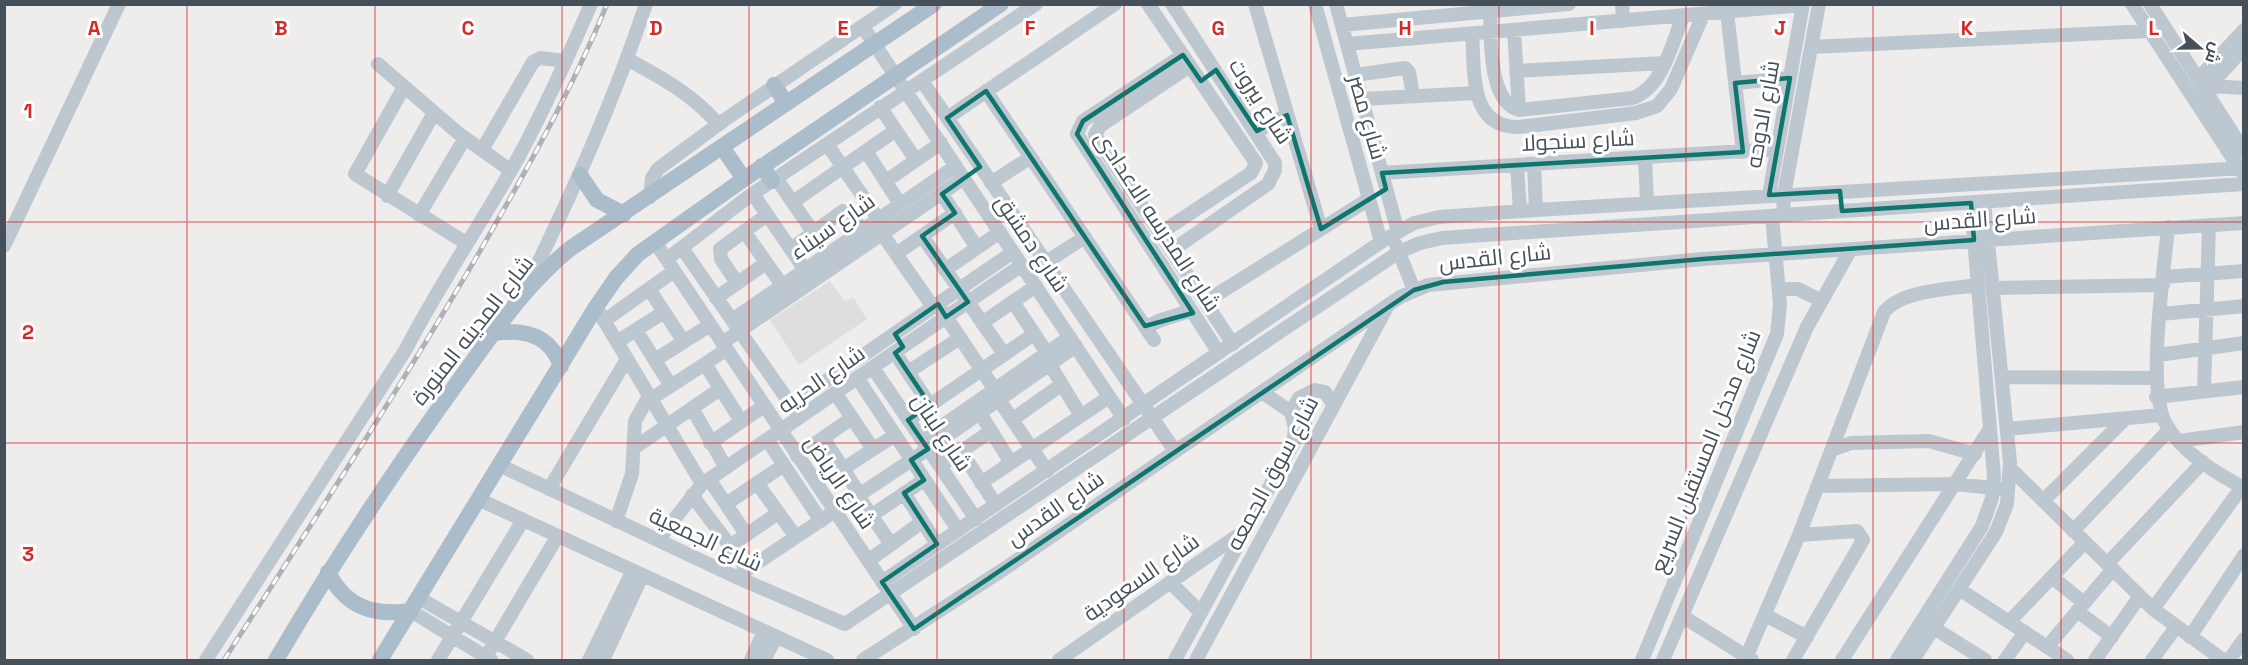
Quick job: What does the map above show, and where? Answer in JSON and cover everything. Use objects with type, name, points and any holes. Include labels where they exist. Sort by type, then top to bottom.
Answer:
[{"type":"main road","name":"شارع المدينه المنورة","points":[[276,660],[328,572],[403,458],[524,293],[564,254],[934,4]]},
{"type":"main road","points":[[380,660],[561,366],[600,314],[627,266],[655,242],[762,166],[1001,4]]},
{"type":"main road","points":[[774,85],[786,103]]},
{"type":"main road","points":[[722,147],[744,179]]},
{"type":"main road","points":[[762,166],[774,180]]},
{"type":"main road","points":[[580,175],[597,200],[624,214]]},
{"type":"main road","points":[[494,333],[514,330],[535,335],[552,348],[561,366]]},
{"type":"main road","points":[[328,572],[341,593],[362,608],[387,614],[415,605]]},
{"type":"street","points":[[4,246],[119,4]]},
{"type":"street","points":[[206,660],[400,358],[510,170],[566,62],[591,4]]},
{"type":"street","points":[[524,293],[580,175],[627,59],[646,4]]},
{"type":"street","points":[[650,197],[652,178],[658,169],[774,85],[895,4]]},
{"type":"street","points":[[1036,4],[753,194],[682,248],[649,289],[600,314],[701,486],[741,573],[911,460],[925,445],[1073,341]]},
{"type":"street","points":[[947,118],[1115,4]]},
{"type":"street","name":"شارع بيروت","points":[[1148,4],[1255,160],[1254,170],[1159,234]]},
{"type":"street","name":"شارع بيروت","points":[[1171,250],[1268,184],[1275,170],[1270,150],[1172,4]]},
{"type":"street","points":[[1255,4],[1321,229]]},
{"type":"street","name":"شارع مصر","points":[[1315,4],[1369,199],[1390,236]]},
{"type":"street","name":"شارع مصر","points":[[1336,4],[1382,173],[1390,236]]},
{"type":"street","points":[[1342,25],[1414,11],[1569,4]]},
{"type":"street","points":[[1622,4],[1623,21]]},
{"type":"street","points":[[2132,4],[2242,170]]},
{"type":"street","points":[[2150,4],[2205,85],[2244,151]]},
{"type":"street","points":[[1347,44],[1727,12],[1802,7],[1818,9]]},
{"type":"street","name":"شارع الدوحه","points":[[1769,195],[1802,7]]},
{"type":"street","points":[[1490,8],[1496,87],[1506,104],[1519,110],[1633,98],[1641,95],[1654,82],[1683,16]]},
{"type":"street","name":"شارع الدوحه","points":[[1777,216],[1784,195],[1818,9]]},
{"type":"street","points":[[1727,12],[1743,152]]},
{"type":"street","points":[[1472,34],[1476,93],[1487,116],[1510,127],[1647,111],[1657,106],[1671,89],[1703,15]]},
{"type":"street","name":"شارع دمشق","points":[[862,27],[1124,419]]},
{"type":"street","points":[[1514,30],[1519,110]]},
{"type":"street","points":[[2205,85],[2244,30]]},
{"type":"street","points":[[1811,48],[2150,31]]},
{"type":"street","points":[[2205,85],[2244,48]]},
{"type":"street","points":[[482,150],[533,62],[540,58],[566,62]]},
{"type":"street","points":[[627,59],[677,86],[703,106],[718,124]]},
{"type":"street","name":"شارع المدرسه الاعدادى","points":[[1187,61],[1100,126],[1096,132],[1098,142],[1233,344]]},
{"type":"street","name":"شارع المدرسه الاعدادى","points":[[1187,61],[1083,121],[1077,134],[1219,353]]},
{"type":"street","points":[[1516,71],[1664,63]]},
{"type":"street","points":[[378,64],[465,138],[510,170]]},
{"type":"street","points":[[1355,75],[1405,68],[1409,72],[1413,96]]},
{"type":"street","points":[[1201,81],[1216,70]]},
{"type":"street","points":[[1735,83],[1790,78]]},
{"type":"street","name":"شارع دمشق","points":[[922,81],[1174,451]]},
{"type":"street","points":[[2205,85],[2244,88]]},
{"type":"street","points":[[404,87],[355,174],[466,243]]},
{"type":"street","points":[[986,91],[1154,340]]},
{"type":"street","points":[[1362,99],[1476,93]]},
{"type":"street","points":[[1641,95],[1647,111]]},
{"type":"street","points":[[880,107],[916,160]]},
{"type":"street","points":[[387,196],[434,113]]},
{"type":"street","points":[[1257,131],[1287,115]]},
{"type":"street","points":[[1233,127],[1248,117]]},
{"type":"street","points":[[793,202],[896,130]]},
{"type":"street","points":[[1270,150],[1293,137]]},
{"type":"street","points":[[419,215],[465,138]]},
{"type":"street","points":[[886,181],[940,143]]},
{"type":"street","points":[[827,144],[879,219],[896,254],[946,317],[1047,471]]},
{"type":"street","name":"شارع سنجولا","points":[[1382,173],[1777,150]]},
{"type":"street","points":[[866,151],[900,204]]},
{"type":"street","points":[[982,206],[995,189],[1031,157]]},
{"type":"street","points":[[1645,157],[1647,203]]},
{"type":"street","points":[[1534,164],[1536,210]]},
{"type":"street","points":[[1517,165],[1520,211]]},
{"type":"street","name":"شارع سيناء","points":[[736,325],[782,285],[956,166]]},
{"type":"street","points":[[882,582],[1390,236],[1414,223],[1439,217],[1769,195],[2242,170]]},
{"type":"street","name":"شارع سيناء","points":[[736,325],[842,263],[964,178]]},
{"type":"street","points":[[774,180],[793,202],[813,232]]},
{"type":"street","name":"شارع القدس","points":[[890,595],[1153,420],[1399,252],[1420,243],[1442,238],[2244,184]]},
{"type":"street","points":[[1840,191],[1842,212]]},
{"type":"street","points":[[753,194],[805,270]]},
{"type":"street","points":[[942,194],[977,248]]},
{"type":"street","points":[[1205,302],[1369,199]]},
{"type":"street","points":[[1913,660],[1934,628],[1982,526],[1993,488],[1978,285],[1981,239],[1978,202]]},
{"type":"street","points":[[1589,207],[1591,228]]},
{"type":"street","points":[[791,249],[846,210],[862,230]]},
{"type":"street","points":[[896,254],[955,213]]},
{"type":"street","points":[[737,283],[719,253],[722,246],[767,214]]},
{"type":"street","name":"شارع مدخل المستقبل السريع","points":[[1642,660],[1777,334],[1780,319],[1775,254],[1777,216]]},
{"type":"street","points":[[1439,217],[1442,238]]},
{"type":"street","name":"شارع القدس","points":[[863,660],[885,654],[914,629],[1414,290],[1443,282],[1775,254],[2244,223]]},
{"type":"street","points":[[2204,391],[2210,225]]},
{"type":"street","points":[[2153,609],[2243,488],[2203,462],[2179,441],[2169,430],[2161,415],[2156,397],[2156,378],[2168,227]]},
{"type":"street","points":[[744,231],[782,285]]},
{"type":"street","points":[[945,270],[1000,232]]},
{"type":"street","points":[[922,236],[1004,354]]},
{"type":"street","points":[[1390,236],[1414,290]]},
{"type":"street","points":[[1045,263],[1085,237]]},
{"type":"street","points":[[1897,660],[1996,532],[2007,504],[2011,469],[2002,377],[1993,288],[1981,239]]},
{"type":"street","name":"شارع الرياض","points":[[655,242],[914,629]]},
{"type":"street","name":"شارع الرياض","points":[[682,248],[801,418]]},
{"type":"street","name":"شارع مدخل المستقبل السريع","points":[[1663,660],[1820,300],[1851,249]]},
{"type":"street","points":[[833,250],[842,263]]},
{"type":"street","name":"شارع الحريه","points":[[791,405],[1013,252]]},
{"type":"street","points":[[716,298],[766,263]]},
{"type":"street","name":"شارع الحريه","points":[[658,540],[701,486],[1022,265]]},
{"type":"street","points":[[1993,288],[2164,281],[2244,271]]},
{"type":"street","points":[[1682,616],[1748,659],[1819,486],[1881,320],[1890,305],[1905,297],[1978,285]]},
{"type":"street","points":[[982,323],[1036,286]]},
{"type":"street","points":[[649,289],[684,342]]},
{"type":"street","points":[[1779,289],[1807,291],[1820,300]]},
{"type":"street","points":[[1013,302],[1048,358],[1061,385],[1104,432]]},
{"type":"street","name":"شارع سوق الجمعه","points":[[1196,660],[1388,306]]},
{"type":"street","points":[[2161,314],[2244,306]]},
{"type":"street","points":[[1146,327],[1158,320],[1190,310]]},
{"type":"street","points":[[617,342],[664,312]]},
{"type":"street","points":[[655,360],[710,325]]},
{"type":"street","points":[[616,521],[632,474],[637,414],[650,398],[705,364],[724,346],[736,325]]},
{"type":"street","points":[[636,330],[671,386]]},
{"type":"street","points":[[895,334],[908,372],[930,405]]},
{"type":"street","points":[[908,420],[1034,334]]},
{"type":"street","points":[[908,372],[960,338]]},
{"type":"street","points":[[2158,355],[2244,343]]},
{"type":"street","points":[[549,489],[627,359]]},
{"type":"street","points":[[705,364],[741,421]]},
{"type":"street","name":"شارع لبنان","points":[[873,368],[940,466],[967,524]]},
{"type":"street","points":[[2002,377],[2156,378]]},
{"type":"street","name":"شارع لبنان","points":[[858,379],[924,480],[967,524]]},
{"type":"street","points":[[1013,420],[1061,385]]},
{"type":"street","points":[[2156,397],[2244,387]]},
{"type":"street","points":[[634,448],[720,389]]},
{"type":"street","points":[[1291,412],[1299,398],[1315,390],[1325,392],[1333,404]]},
{"type":"street","name":"شارع سوق الجمعه","points":[[1175,660],[1293,444],[1295,428],[1291,412],[1262,392]]},
{"type":"street","points":[[836,394],[873,449]]},
{"type":"street","points":[[925,445],[980,413],[997,395]]},
{"type":"street","points":[[981,483],[1109,397]]},
{"type":"street","points":[[710,442],[764,406]]},
{"type":"street","points":[[692,408],[726,468]]},
{"type":"street","points":[[980,413],[1011,463]]},
{"type":"street","points":[[2007,429],[2161,415]]},
{"type":"street","points":[[797,456],[852,418]]},
{"type":"street","points":[[2043,501],[2126,418]]},
{"type":"street","points":[[1842,660],[1989,430]]},
{"type":"street","points":[[2073,531],[2169,430]]},
{"type":"street","points":[[940,466],[991,431]]},
{"type":"street","points":[[2179,441],[2244,432]]},
{"type":"street","points":[[843,469],[895,435]]},
{"type":"street","points":[[824,439],[891,544]]},
{"type":"street","points":[[768,441],[821,521]]},
{"type":"street","points":[[1832,450],[1851,443],[1929,441],[1948,444],[1974,454]]},
{"type":"street","points":[[961,451],[996,505]]},
{"type":"street","points":[[2047,647],[2081,607],[2110,567],[2203,462]]},
{"type":"street","points":[[726,504],[784,465]]},
{"type":"street","name":"شارع الجمعية","points":[[501,466],[658,540],[741,573],[842,624],[848,623],[890,595]]},
{"type":"street","points":[[2011,469],[2153,609],[2190,637],[2207,656],[2223,660]]},
{"type":"street","points":[[872,515],[924,480]]},
{"type":"street","points":[[757,483],[796,537]]},
{"type":"street","points":[[1819,486],[1955,484],[2009,490]]},
{"type":"street","points":[[701,486],[726,504],[746,534]]},
{"type":"street","points":[[903,494],[937,544]]},
{"type":"street","points":[[480,500],[769,636],[827,660]]},
{"type":"street","points":[[730,546],[778,513]]},
{"type":"street","points":[[438,660],[523,520]]},
{"type":"street","points":[[867,561],[922,522]]},
{"type":"street","points":[[967,524],[978,536]]},
{"type":"street","name":"شارع السعودية","points":[[1059,660],[1247,528]]},
{"type":"street","points":[[1793,660],[1863,540],[1857,531],[1799,535]]},
{"type":"street","points":[[415,605],[452,637],[487,660],[495,642],[558,537]]},
{"type":"street","points":[[2009,622],[2084,543]]},
{"type":"street","points":[[2190,637],[2244,555]]},
{"type":"street","points":[[589,660],[637,574]]},
{"type":"street","points":[[603,660],[637,574]]},
{"type":"street","points":[[2052,577],[2112,637]]},
{"type":"street","points":[[1170,582],[1201,613]]},
{"type":"street","points":[[1950,594],[2009,622],[2067,660]]},
{"type":"street","points":[[2095,660],[2140,596]]},
{"type":"street","points":[[415,605],[461,622],[527,660]]},
{"type":"street","points":[[1765,615],[1807,637]]},
{"type":"street","points":[[2152,660],[2176,627]]},
{"type":"street","points":[[1934,628],[1985,660]]},
{"type":"street","points":[[2005,660],[2025,632]]},
{"type":"street","points":[[751,660],[769,636]]},
{"type":"street","points":[[764,660],[769,636]]},
{"type":"street","points":[[2229,660],[2244,639]]},
{"type":"highlighted area","points":[[1183,55],[1201,81],[1216,70],[1257,131],[1287,115],[1321,229],[1386,189],[1382,173],[1743,152],[1735,83],[1790,78],[1769,195],[1840,191],[1842,211],[1971,203],[1974,240],[1703,259],[1443,282],[1414,290],[914,629],[882,582],[937,544],[904,493],[924,480],[911,460],[928,449],[908,420],[930,405],[895,353],[903,347],[895,334],[938,304],[946,317],[968,302],[922,236],[955,213],[942,194],[980,167],[947,118],[986,91],[1145,326],[1193,313],[1077,134],[1083,121]]},
{"type":"shaded area","points":[[830,281],[845,301],[853,297],[867,319],[799,365],[770,320]]},
{"type":"railway","points":[[224,660],[386,406],[480,251],[564,99],[607,4]]}]
